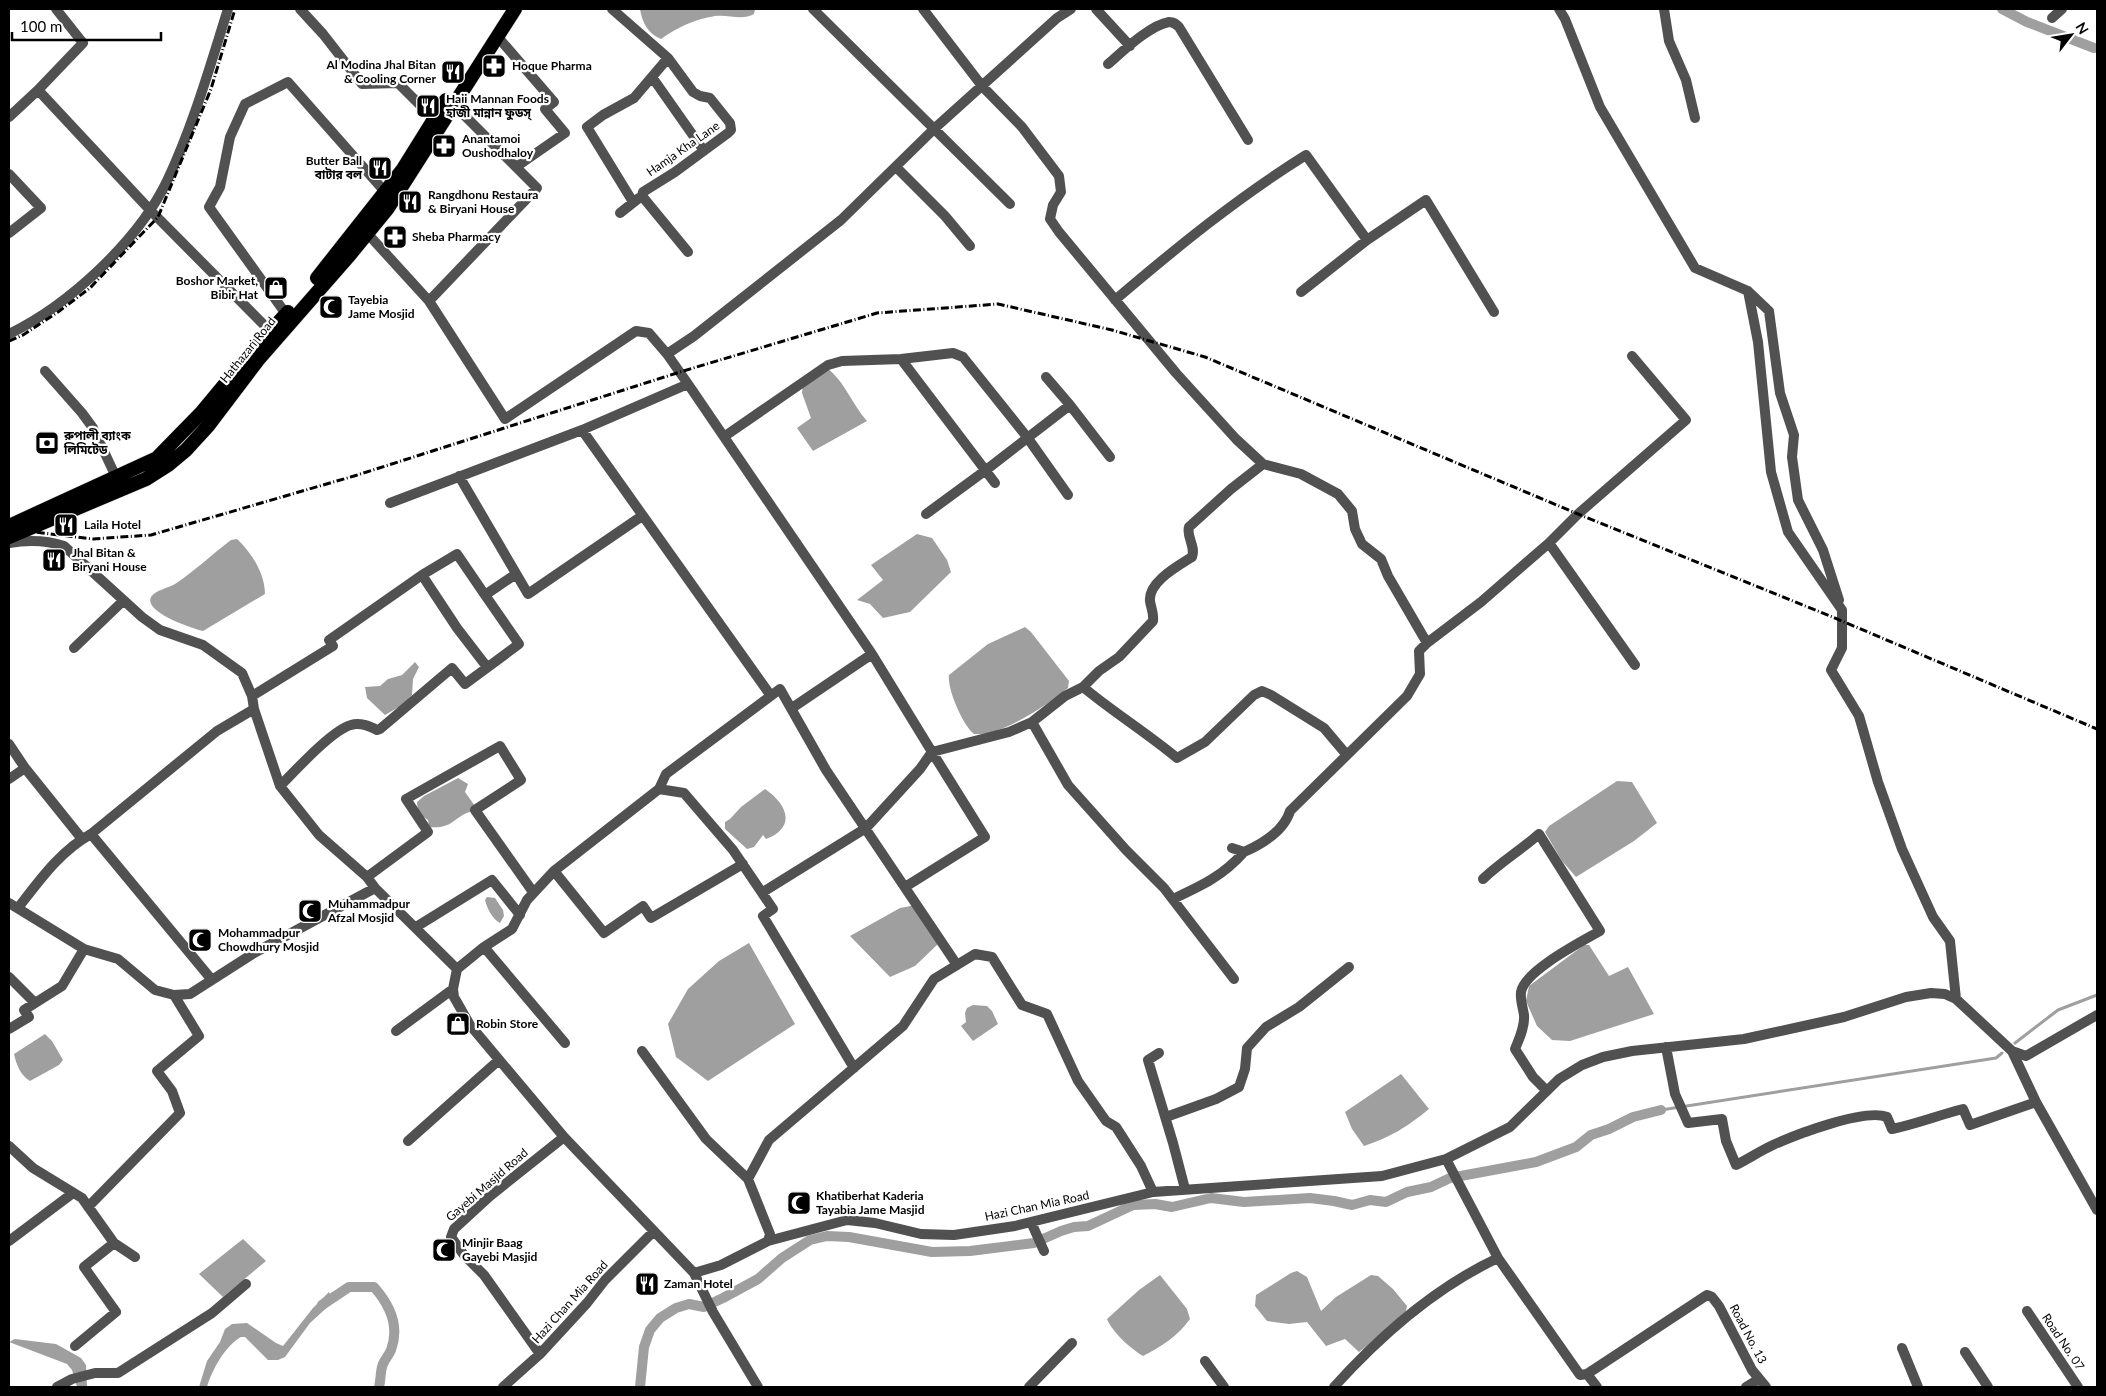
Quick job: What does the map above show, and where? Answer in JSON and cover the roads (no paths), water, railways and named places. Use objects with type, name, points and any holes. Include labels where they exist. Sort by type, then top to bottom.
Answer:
[{"type":"highway","name":"Hathazari Road","points":[[9,526],[157,458],[201,413],[340,251],[386,193],[505,9]]},
{"type":"highway","name":"Hathazari Road","points":[[9,537],[146,479],[180,455],[208,426],[258,360],[367,233],[410,176],[453,104],[515,9]]},
{"type":"street","points":[[9,117],[83,43],[56,9]]},
{"type":"street","points":[[9,334],[59,305],[87,281],[112,257],[150,210],[167,182],[183,143],[228,9]]},
{"type":"street","points":[[300,9],[323,34],[362,84],[398,83],[434,119]]},
{"type":"street","name":"Hamja Kha Lane","points":[[612,9],[668,58],[694,92],[700,96],[710,98],[730,124],[731,130],[675,172],[643,192],[638,199],[620,213]]},
{"type":"street","points":[[813,9],[1010,204]]},
{"type":"street","points":[[923,9],[982,86],[1022,127],[1058,176],[1061,192],[1053,205],[1050,219],[1058,232],[1176,373],[1236,439],[1263,464],[1300,474],[1338,494],[1352,511],[1355,529],[1362,544],[1381,559],[1388,576],[1427,643]]},
{"type":"street","points":[[667,354],[694,336],[841,220],[935,128],[1057,18],[1071,9]]},
{"type":"street","points":[[1096,9],[1130,46]]},
{"type":"street","points":[[1558,9],[1565,19],[1600,107],[1695,268],[1748,291],[1769,311],[1780,393],[1794,435],[1792,456],[1798,500],[1823,550],[1842,610],[1842,648],[1831,670],[1858,716],[1878,782],[1902,849],[1933,917],[1950,941],[1956,999],[2012,1051],[2036,1102],[2097,1210]]},
{"type":"street","points":[[1664,9],[1669,41],[1686,80],[1696,118]]},
{"type":"street","points":[[2052,18],[2062,9]]},
{"type":"street","points":[[1108,64],[1153,29],[1165,23],[1174,22],[1179,27],[1248,140]]},
{"type":"street","points":[[497,36],[554,102],[545,108],[565,133],[516,167]]},
{"type":"street","points":[[668,58],[634,98],[603,115],[587,127],[638,199],[688,252]]},
{"type":"street","points":[[652,77],[704,151]]},
{"type":"street","points":[[286,314],[209,207],[220,187],[230,137],[244,104],[288,82],[386,193]]},
{"type":"street","points":[[38,90],[150,210],[270,331]]},
{"type":"street","points":[[429,301],[537,188],[453,104]]},
{"type":"street","points":[[1115,300],[1227,208],[1257,186],[1306,155],[1367,240]]},
{"type":"street","points":[[896,166],[945,216],[970,246]]},
{"type":"street","points":[[9,174],[41,208],[9,233]]},
{"type":"street","points":[[1302,292],[1367,240],[1426,200],[1494,312]]},
{"type":"street","points":[[367,233],[429,301],[505,419],[636,331],[649,333],[667,354],[872,654],[985,837],[905,887]]},
{"type":"street","points":[[1748,291],[1758,342],[1771,472],[1788,532],[1842,610]]},
{"type":"street","points":[[724,436],[828,365],[842,361],[901,359],[953,353],[963,357],[1027,437],[1068,495]]},
{"type":"street","points":[[1173,900],[1213,880],[1231,867],[1244,852],[1256,846],[1287,822],[1290,811],[1407,696],[1420,674],[1419,651],[1481,602],[1686,420],[1632,356]]},
{"type":"street","points":[[901,359],[995,483]]},
{"type":"street","points":[[45,371],[93,428],[116,477]]},
{"type":"street","points":[[1046,377],[1110,458]]},
{"type":"street","points":[[390,503],[582,430],[688,384]]},
{"type":"street","points":[[926,514],[1070,405]]},
{"type":"street","points":[[582,430],[771,696]]},
{"type":"street","points":[[763,892],[866,828],[920,770],[932,752],[1009,732],[1032,722],[1065,696],[1083,687],[1099,671],[1119,657],[1153,621],[1154,612],[1150,601],[1152,592],[1164,575],[1192,556],[1193,553],[1187,532],[1189,527],[1231,489],[1263,464]]},
{"type":"street","points":[[459,476],[528,594],[642,516]]},
{"type":"street","points":[[9,543],[27,540],[56,543],[64,546],[123,601],[160,630],[203,645],[242,673],[252,696],[254,710],[280,786],[319,835],[367,877],[375,888],[457,969]]},
{"type":"street","points":[[1549,543],[1635,666]]},
{"type":"street","points":[[252,696],[333,646],[329,640],[422,575],[457,554],[518,644],[465,684],[452,668],[380,729],[377,730],[363,724],[350,725],[320,747],[280,786]]},
{"type":"street","points":[[485,594],[516,574]]},
{"type":"street","points":[[422,575],[457,628],[487,667]]},
{"type":"street","points":[[74,648],[123,601]]},
{"type":"street","points":[[792,708],[872,654]]},
{"type":"street","points":[[1083,687],[1104,705],[1155,739],[1177,758],[1205,742],[1254,695],[1262,692],[1271,695],[1324,728],[1346,754]]},
{"type":"street","points":[[758,1387],[713,1312],[694,1273],[564,1137],[470,1025],[452,990],[457,969],[484,947],[512,929],[527,900],[554,871],[659,789],[666,774],[780,689],[826,770],[957,965]]},
{"type":"street","points":[[254,710],[217,731],[52,865],[13,905],[84,949],[118,959],[155,990],[174,995],[190,994],[254,953],[375,888]]},
{"type":"street","points":[[1032,722],[1068,785],[1173,900],[1234,979]]},
{"type":"street","points":[[9,744],[25,768],[212,980]]},
{"type":"street","points":[[367,877],[428,832],[406,799],[500,746],[521,780],[475,810],[533,892]]},
{"type":"street","points":[[9,779],[25,768]]},
{"type":"street","points":[[659,789],[684,793],[743,864],[763,892],[773,909],[763,916],[854,1068]]},
{"type":"street","points":[[1483,879],[1502,862],[1527,846],[1539,834],[1600,931],[1551,960],[1523,984],[1521,994],[1524,1018],[1520,1038],[1515,1049],[1533,1077],[1546,1090]]},
{"type":"street","points":[[1232,848],[1244,852]]},
{"type":"street","points":[[554,871],[604,933],[643,906],[651,918],[743,864]]},
{"type":"street","points":[[416,927],[492,880],[520,915]]},
{"type":"street","points":[[484,947],[565,1043]]},
{"type":"street","points":[[9,1029],[28,1017],[24,1010],[62,986],[84,949]]},
{"type":"street","points":[[748,1180],[769,1140],[903,1026],[934,979],[975,954],[992,957],[1022,1005],[1047,1014],[1078,1081],[1106,1120],[1116,1128],[1141,1166],[1153,1192]]},
{"type":"street","points":[[1166,1117],[1216,1100],[1239,1087],[1247,1048],[1266,1027],[1299,1007],[1349,968]]},
{"type":"street","points":[[9,977],[35,1003]]},
{"type":"street","points":[[396,1031],[452,990]]},
{"type":"street","name":"Hazi Chan Mia Road","points":[[694,1273],[721,1264],[768,1241],[847,1220],[875,1223],[921,1234],[954,1235],[1031,1222],[1153,1192],[1382,1176],[1446,1159],[1510,1127],[1559,1079],[1582,1065],[1603,1056],[1744,1038],[1844,1017],[1906,997],[1922,994],[1945,994],[1956,999]]},
{"type":"street","points":[[88,1206],[180,1113],[172,1091],[157,1071],[200,1036],[174,995]]},
{"type":"street","points":[[2012,1051],[2026,1056],[2097,1015]]},
{"type":"street","points":[[1666,1047],[1675,1094],[1688,1123],[1722,1119],[1726,1141],[1736,1166],[1772,1145],[1844,1120],[1880,1114],[1887,1117],[1892,1129],[1918,1124],[1963,1109],[1970,1125],[2036,1102]]},
{"type":"street","points":[[642,1051],[706,1139],[748,1180],[770,1234],[768,1241]]},
{"type":"street","points":[[1160,1053],[1148,1060],[1166,1117],[1185,1189]]},
{"type":"street","points":[[408,1141],[499,1060]]},
{"type":"street","name":"Gayebi Masjid Road","points":[[540,1354],[489,1282],[450,1237],[454,1230],[490,1196],[564,1137]]},
{"type":"street","points":[[9,1146],[33,1168],[82,1198],[114,1243],[135,1257]]},
{"type":"street","points":[[1446,1159],[1498,1258],[1579,1373],[1587,1374],[1597,1387]]},
{"type":"street","points":[[9,1241],[73,1193]]},
{"type":"street","points":[[1031,1222],[1044,1251]]},
{"type":"street","name":"Hazi Chan Mia Road","points":[[503,1387],[540,1354],[587,1303],[605,1280],[654,1231]]},
{"type":"street","points":[[75,1346],[116,1312],[84,1267],[114,1243]]},
{"type":"street","points":[[1334,1387],[1354,1365],[1415,1310],[1452,1283],[1498,1258]]},
{"type":"street","points":[[57,1387],[72,1379],[95,1373],[118,1373],[212,1313],[246,1284]]},
{"type":"street","name":"Road No. 13","points":[[1587,1374],[1707,1295],[1712,1297],[1719,1306],[1743,1353],[1762,1383]]},
{"type":"street","name":"Road No. 07","points":[[2027,1311],[2078,1387]]},
{"type":"street","points":[[1029,1387],[1072,1343]]},
{"type":"street","points":[[1902,1348],[1918,1387]]},
{"type":"street","points":[[1965,1352],[1988,1387]]},
{"type":"street","points":[[1205,1361],[1224,1387]]},
{"type":"street","points":[[1746,1387],[1762,1383]]},
{"type":"waterway","points":[[2002,9],[2027,22],[2094,48]]},
{"type":"waterway","points":[[2094,48],[2097,52]]},
{"type":"waterway","points":[[2015,1043],[2058,1010],[2097,995]]},
{"type":"waterway","points":[[1661,1110],[1996,1058],[2002,1053]]},
{"type":"waterway","points":[[640,1387],[644,1347],[650,1330],[660,1318],[676,1308],[689,1304],[704,1307],[723,1298],[758,1279],[782,1258],[810,1240],[827,1236],[849,1237],[932,1252],[970,1251],[1034,1243],[1061,1231],[1074,1227],[1088,1226],[1133,1205],[1155,1204],[1172,1207],[1211,1198],[1244,1202],[1310,1198],[1352,1205],[1370,1200],[1386,1202],[1407,1192],[1431,1187],[1450,1178],[1536,1162],[1576,1147],[1591,1135],[1609,1129],[1633,1117],[1661,1110]]},
{"type":"waterway","points":[[322,1305],[349,1287],[374,1287],[385,1301],[394,1324],[394,1341],[382,1367],[379,1387]]},
{"type":"railway","points":[[9,341],[23,335],[90,288],[158,217],[211,89],[235,9]]},
{"type":"railway","points":[[9,529],[93,539],[151,535],[354,476],[680,372],[877,313],[998,304],[1112,330],[1205,357],[1578,514],[1830,616],[2097,729]]},
{"type":"place","name":"Hoque Pharma","points":[[494,66]]},
{"type":"place","name":"Al Modina Jhal Bitan & Cooling Corner","points":[[453,72]]},
{"type":"place","name":"Haji Mannan Foods হাজী মান্নান ফুডস্","points":[[428,106]]},
{"type":"place","name":"Anantamoi Oushodhaloy","points":[[444,146]]},
{"type":"place","name":"Butter Ball বাটার বল","points":[[380,168]]},
{"type":"place","name":"Rangdhonu Restaura & Biryani House","points":[[410,202]]},
{"type":"place","name":"Sheba Pharmacy","points":[[395,237]]},
{"type":"place","name":"Boshor Market, Bibir Hat","points":[[276,288]]},
{"type":"place","name":"Tayebia Jame Mosjid","points":[[331,307]]},
{"type":"place","name":"রুপালী ব্যাংক লিমিটেড","points":[[47,443]]},
{"type":"place","name":"Laila Hotel","points":[[66,525]]},
{"type":"place","name":"Jhal Bitan & Biryani House","points":[[54,560]]},
{"type":"place","name":"Muhammadpur Afzal Mosjid","points":[[310,911]]},
{"type":"place","name":"Mohammadpur Chowdhury Mosjid","points":[[200,940]]},
{"type":"place","name":"Robin Store","points":[[458,1024]]},
{"type":"place","name":"Khatiberhat Kaderia Tayabia Jame Masjid","points":[[799,1203]]},
{"type":"place","name":"Minjir Baag Gayebi Masjid","points":[[444,1250]]},
{"type":"place","name":"Zaman Hotel","points":[[647,1284]]}]
